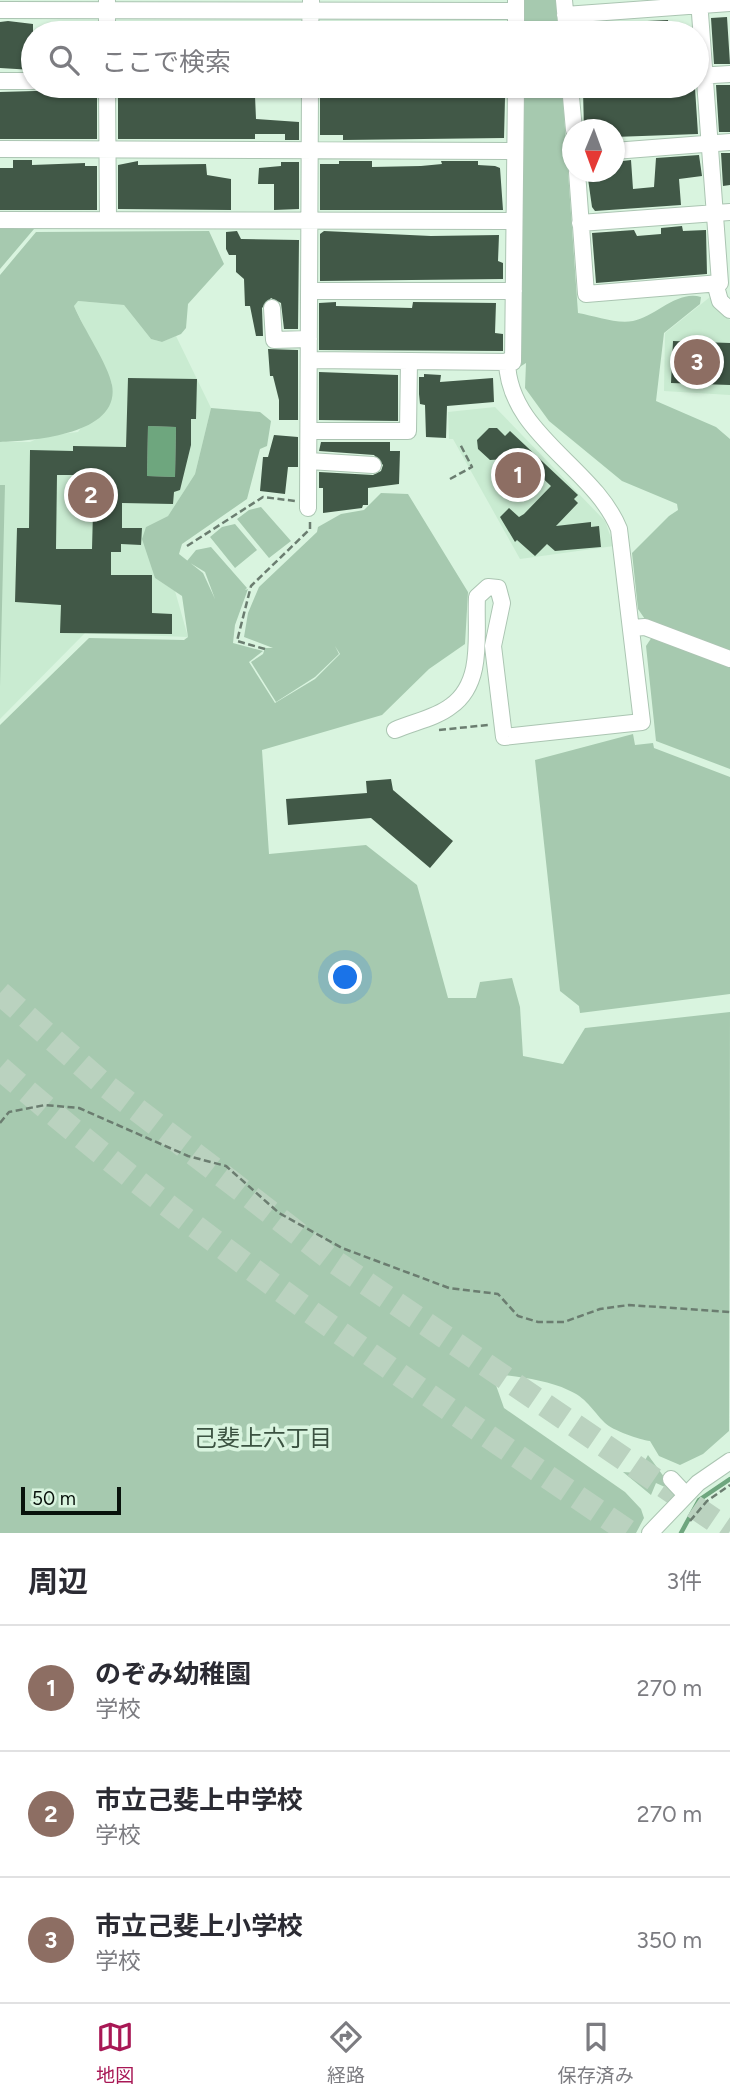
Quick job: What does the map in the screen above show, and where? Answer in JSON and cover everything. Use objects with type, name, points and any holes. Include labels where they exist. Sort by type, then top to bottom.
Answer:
[{"type":"street","points":[[699,3],[699,21]]},
{"type":"street","points":[[565,7],[730,3]]},
{"type":"street","points":[[0,10],[107,5],[516,6]]},
{"type":"street","points":[[709,75],[730,74]]},
{"type":"street","points":[[0,81],[21,81]]},
{"type":"street","points":[[107,98],[108,220]]},
{"type":"street","points":[[308,505],[310,98]]},
{"type":"street","points":[[309,360],[513,362],[516,98]]},
{"type":"street","points":[[571,98],[573,119]]},
{"type":"street","points":[[578,182],[586,294],[720,283],[722,212],[704,98]]},
{"type":"street","points":[[625,149],[730,142]]},
{"type":"street","points":[[0,149],[515,151]]},
{"type":"street","points":[[580,223],[722,212]]},
{"type":"street","points":[[0,220],[514,221]]},
{"type":"street","points":[[715,283],[720,301],[730,310]]},
{"type":"street","points":[[310,291],[514,291]]},
{"type":"street","points":[[272,308],[274,340],[309,339]]},
{"type":"street","points":[[309,431],[408,430],[409,361]]},
{"type":"street","points":[[395,730],[442,711],[465,692],[478,646],[477,597],[488,587],[498,588],[503,598],[493,646],[504,737],[642,722],[624,555],[615,519],[606,504],[522,411],[512,390],[508,362]]},
{"type":"street","points":[[309,461],[373,465]]},
{"type":"street","points":[[632,628],[645,627],[730,659]]},
{"type":"street","points":[[650,1533],[686,1495],[730,1461]]},
{"type":"street","points":[[671,1479],[686,1495]]},
{"type":"path","points":[[450,479],[472,467],[460,444]]},
{"type":"path","points":[[187,545],[262,497],[308,505]]},
{"type":"path","points":[[265,649],[237,641],[251,586],[310,529]]},
{"type":"path","points":[[443,730],[484,726]]},
{"type":"path","points":[[0,1123],[9,1112],[45,1105],[79,1108],[188,1156],[226,1166],[279,1213],[342,1248],[449,1288],[498,1294],[518,1316],[538,1322],[564,1322],[600,1309],[629,1305],[730,1312]]},
{"type":"path","points":[[684,1516],[691,1521],[718,1491],[730,1485]]},
{"type":"shaded area","points":[[522,0],[556,0],[557,21],[522,21]]},
{"type":"shaded area","points":[[521,98],[563,98],[562,182],[569,182],[578,313],[626,322],[641,319],[683,297],[701,297],[700,304],[664,333],[656,401],[716,427],[730,439],[730,653],[647,622],[638,609],[632,553],[678,510],[677,504],[622,481],[549,421],[525,388],[526,363],[518,368]]},
{"type":"shaded area","points":[[0,229],[34,229],[0,269]]},
{"type":"shaded area","points":[[209,231],[224,264],[188,304],[186,328],[181,334],[162,342],[151,339],[124,305],[78,301],[74,306],[110,376],[111,402],[103,415],[89,425],[52,437],[0,442],[0,275],[36,232]]},
{"type":"shaded area","points":[[710,297],[720,313],[730,320],[730,395],[664,391],[665,333]]},
{"type":"shaded area","points":[[77,301],[124,305],[151,339],[162,342],[176,336],[211,408],[195,474],[168,516],[146,527],[155,578],[175,591],[188,637],[85,633],[0,719],[0,442],[30,442],[43,436],[78,432],[112,384],[74,306]]},
{"type":"shaded area","points":[[495,407],[605,521],[614,546],[520,559],[453,439],[449,439],[448,412]]},
{"type":"shaded area","points":[[211,408],[260,412],[271,421],[267,446],[260,449],[247,499],[182,544],[179,554],[187,561],[196,550],[211,547],[247,588],[245,590],[248,589],[235,625],[233,643],[263,651],[249,662],[275,703],[315,679],[340,654],[335,646],[339,654],[315,677],[276,702],[251,662],[263,654],[265,648],[273,648],[244,637],[248,613],[259,587],[317,532],[318,527],[341,514],[364,510],[381,493],[408,494],[468,592],[465,644],[429,669],[382,715],[262,750],[269,854],[366,845],[417,885],[448,998],[476,998],[480,982],[512,978],[520,1007],[523,1056],[563,1064],[585,1028],[730,1012],[729,1431],[703,1454],[680,1465],[659,1456],[650,1441],[609,1426],[574,1393],[541,1381],[492,1374],[504,1408],[625,1492],[641,1509],[644,1518],[636,1533],[0,1533],[0,725],[89,638],[184,640],[188,637],[182,596],[155,578],[142,539],[146,527],[168,516],[195,474]],"holes":[[[191,563],[205,572],[215,599],[203,573]]]},
{"type":"shaded area","points":[[148,426],[176,427],[175,477],[147,476]]},
{"type":"shaded area","points":[[0,485],[5,485],[0,687]]},
{"type":"shaded area","points":[[261,507],[291,541],[269,558],[237,519],[249,510]]},
{"type":"shaded area","points":[[235,524],[257,550],[235,568],[210,537],[222,527]]},
{"type":"shaded area","points":[[652,637],[730,666],[730,769],[656,741],[646,646]]},
{"type":"shaded area","points":[[633,734],[635,745],[653,743],[654,748],[730,777],[730,994],[580,1013],[579,1006],[560,991],[535,760]]},
{"type":"shaded area","points":[[648,1455],[667,1481],[665,1487],[656,1483],[651,1495],[623,1472],[638,1473]]},
{"type":"building","points":[[727,17],[730,64],[714,64],[711,18]]},
{"type":"building","points":[[0,22],[21,23],[21,69],[0,68]]},
{"type":"building","points":[[716,85],[730,85],[730,132],[719,132]]},
{"type":"building","points":[[0,92],[21,92],[21,98],[97,98],[97,139],[0,139]]},
{"type":"building","points":[[118,98],[255,98],[256,119],[299,122],[299,140],[285,140],[285,134],[255,134],[255,139],[118,139]]},
{"type":"building","points":[[320,98],[505,98],[504,138],[343,140],[343,135],[320,135]]},
{"type":"building","points":[[583,98],[696,98],[698,134],[625,137],[625,119],[584,119]]},
{"type":"building","points":[[721,153],[730,153],[730,185],[723,186]]},
{"type":"building","points":[[699,155],[702,176],[679,179],[681,205],[595,211],[588,182],[625,182],[625,161],[631,160],[633,189],[654,187],[656,158]]},
{"type":"building","points":[[13,160],[32,160],[32,165],[85,163],[85,166],[97,166],[97,210],[0,210],[0,168],[13,168]]},
{"type":"building","points":[[138,161],[138,165],[206,164],[207,175],[231,179],[231,210],[118,209],[118,165]]},
{"type":"building","points":[[339,161],[372,161],[372,167],[421,166],[442,164],[441,161],[478,161],[478,165],[495,166],[500,168],[503,210],[320,210],[320,164],[339,164]]},
{"type":"building","points":[[281,162],[299,162],[299,209],[274,210],[274,184],[258,184],[259,168],[281,166]]},
{"type":"building","points":[[682,226],[683,231],[706,230],[707,274],[596,283],[592,233],[634,230],[637,236],[661,234],[661,228]]},
{"type":"building","points":[[237,231],[241,239],[299,240],[298,329],[284,329],[281,303],[271,298],[262,308],[263,336],[256,336],[250,306],[245,306],[244,279],[236,272],[236,255],[229,255],[226,249],[226,232]]},
{"type":"building","points":[[324,231],[431,236],[499,235],[498,261],[503,263],[503,279],[320,281],[320,234]]},
{"type":"building","points":[[336,302],[336,306],[412,308],[413,302],[496,303],[495,333],[503,334],[503,351],[319,350],[319,303]]},
{"type":"building","points":[[673,341],[730,343],[730,385],[671,383]]},
{"type":"building","points":[[268,349],[298,350],[298,420],[279,420],[279,400],[273,376],[270,376]]},
{"type":"building","points":[[319,372],[398,375],[398,421],[319,420]]},
{"type":"building","points":[[424,374],[441,375],[440,382],[493,378],[494,402],[447,406],[446,438],[426,437],[425,405],[420,404],[419,394],[419,377],[424,377]]},
{"type":"building","points":[[128,378],[197,379],[196,419],[191,419],[191,445],[180,490],[174,492],[173,504],[122,503],[122,528],[142,528],[141,545],[121,544],[121,552],[111,552],[111,575],[152,575],[152,613],[172,614],[172,634],[60,633],[61,605],[15,602],[17,528],[29,528],[30,450],[73,451],[73,446],[126,447]],"holes":[[[148,426],[176,427],[175,477],[147,476]],[[57,475],[94,475],[92,549],[56,549]]]},
{"type":"building","points":[[489,428],[497,428],[505,436],[510,431],[578,495],[574,499],[578,503],[556,526],[591,522],[591,527],[599,526],[601,547],[555,551],[547,544],[535,556],[517,540],[515,542],[500,517],[509,508],[519,517],[524,514],[551,486],[521,458],[490,460],[478,449],[477,440]]},
{"type":"building","points":[[274,435],[298,437],[298,467],[288,467],[285,494],[260,491],[263,457],[268,457]]},
{"type":"building","points":[[321,442],[390,442],[390,451],[400,451],[399,484],[368,488],[368,505],[363,505],[362,508],[323,513],[323,488],[319,488],[319,472],[373,475],[381,471],[383,465],[374,455],[319,451]]},
{"type":"building","points":[[391,779],[393,790],[453,841],[430,868],[371,818],[288,825],[286,799],[367,793],[366,781]]},
{"type":"waterway","points":[[681,1533],[699,1500],[730,1479]]},
{"type":"tunnel","points":[[0,993],[101,1082],[332,1260],[730,1531]]},
{"type":"tunnel","points":[[0,1068],[151,1193],[229,1252],[388,1367],[630,1533]]},
{"type":"place","name":"市立己斐上小学校","points":[[697,362]]},
{"type":"place","name":"のぞみ幼稚園","points":[[518,475]]},
{"type":"place","name":"市立己斐上中学校","points":[[91,495]]},
{"type":"district","name":"己斐上六丁目","points":[[263,1438]]}]
